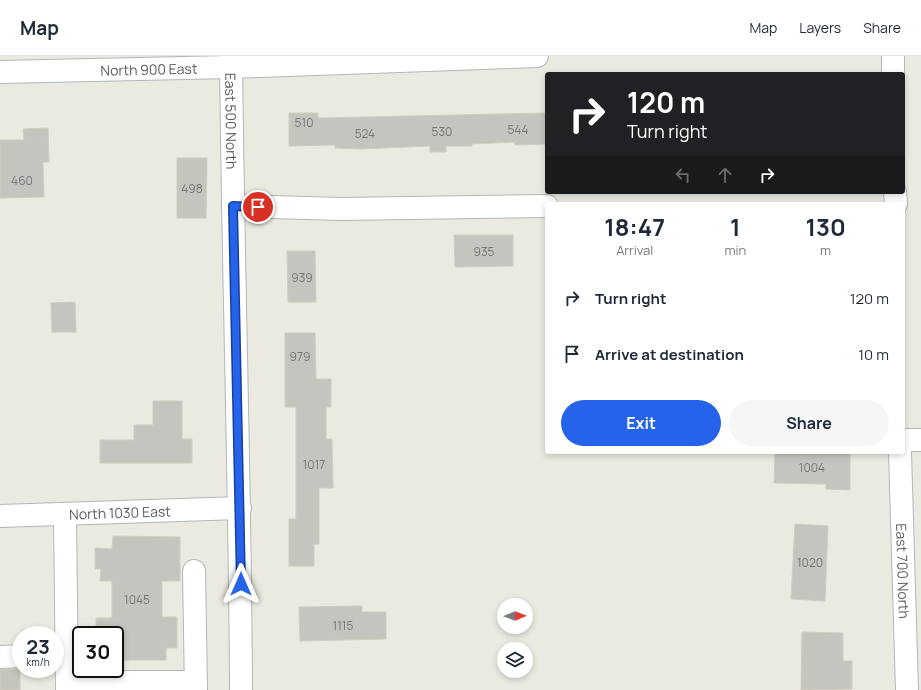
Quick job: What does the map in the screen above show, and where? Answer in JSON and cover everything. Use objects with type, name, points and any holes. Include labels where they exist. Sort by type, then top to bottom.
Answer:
[{"type":"street","name":"North 900 East","points":[[0,72],[43,63],[231,62],[537,56]]},
{"type":"street","points":[[893,56],[894,72]]},
{"type":"street","name":"East 500 North","points":[[231,62],[234,327],[240,508],[241,690]]},
{"type":"street","points":[[233,206],[342,209],[545,206]]},
{"type":"street","points":[[905,440],[921,440]]},
{"type":"street","name":"East 700 North","points":[[900,454],[906,690]]},
{"type":"street","name":"North 1030 East","points":[[0,516],[240,508]]},
{"type":"street","points":[[62,626],[65,514]]},
{"type":"street","points":[[64,670],[67,686],[196,686],[194,571]]},
{"type":"street","points":[[0,656],[12,656]]},
{"type":"building","points":[[289,113],[318,113],[318,118],[545,113],[545,144],[515,145],[515,142],[472,144],[472,146],[446,146],[446,152],[430,152],[430,146],[360,149],[335,148],[335,145],[289,146]]},
{"type":"building","points":[[48,128],[49,162],[43,162],[44,197],[0,198],[0,140],[24,140],[23,129]]},
{"type":"building","points":[[177,158],[207,158],[206,218],[177,218]]},
{"type":"building","points":[[454,235],[513,235],[513,266],[455,267]]},
{"type":"building","points":[[287,251],[315,251],[316,302],[288,302]]},
{"type":"building","points":[[75,302],[76,332],[52,332],[51,303]]},
{"type":"building","points":[[285,333],[315,333],[316,379],[331,379],[331,407],[326,407],[326,439],[332,439],[333,488],[319,488],[319,544],[314,544],[314,566],[289,566],[289,519],[296,519],[296,407],[285,407]]},
{"type":"building","points":[[153,401],[182,401],[182,439],[192,439],[192,463],[100,463],[100,440],[134,440],[134,425],[153,425]]},
{"type":"building","points":[[775,454],[850,454],[850,490],[826,489],[826,484],[774,483]]},
{"type":"building","points":[[795,524],[828,526],[825,601],[791,599]]},
{"type":"building","points":[[113,536],[180,537],[180,581],[162,581],[162,617],[177,617],[177,648],[166,648],[166,660],[124,660],[124,626],[96,626],[96,618],[112,618],[112,581],[100,581],[101,569],[95,569],[95,548],[112,549]]},
{"type":"building","points":[[362,606],[362,612],[386,612],[386,639],[300,641],[299,607]]},
{"type":"building","points":[[802,632],[843,633],[843,661],[852,661],[852,689],[801,690]]},
{"type":"building","points":[[0,669],[12,669],[12,678],[20,678],[20,690],[0,690]]},
{"type":"route","points":[[241,584],[234,327],[233,206],[258,207]]}]
